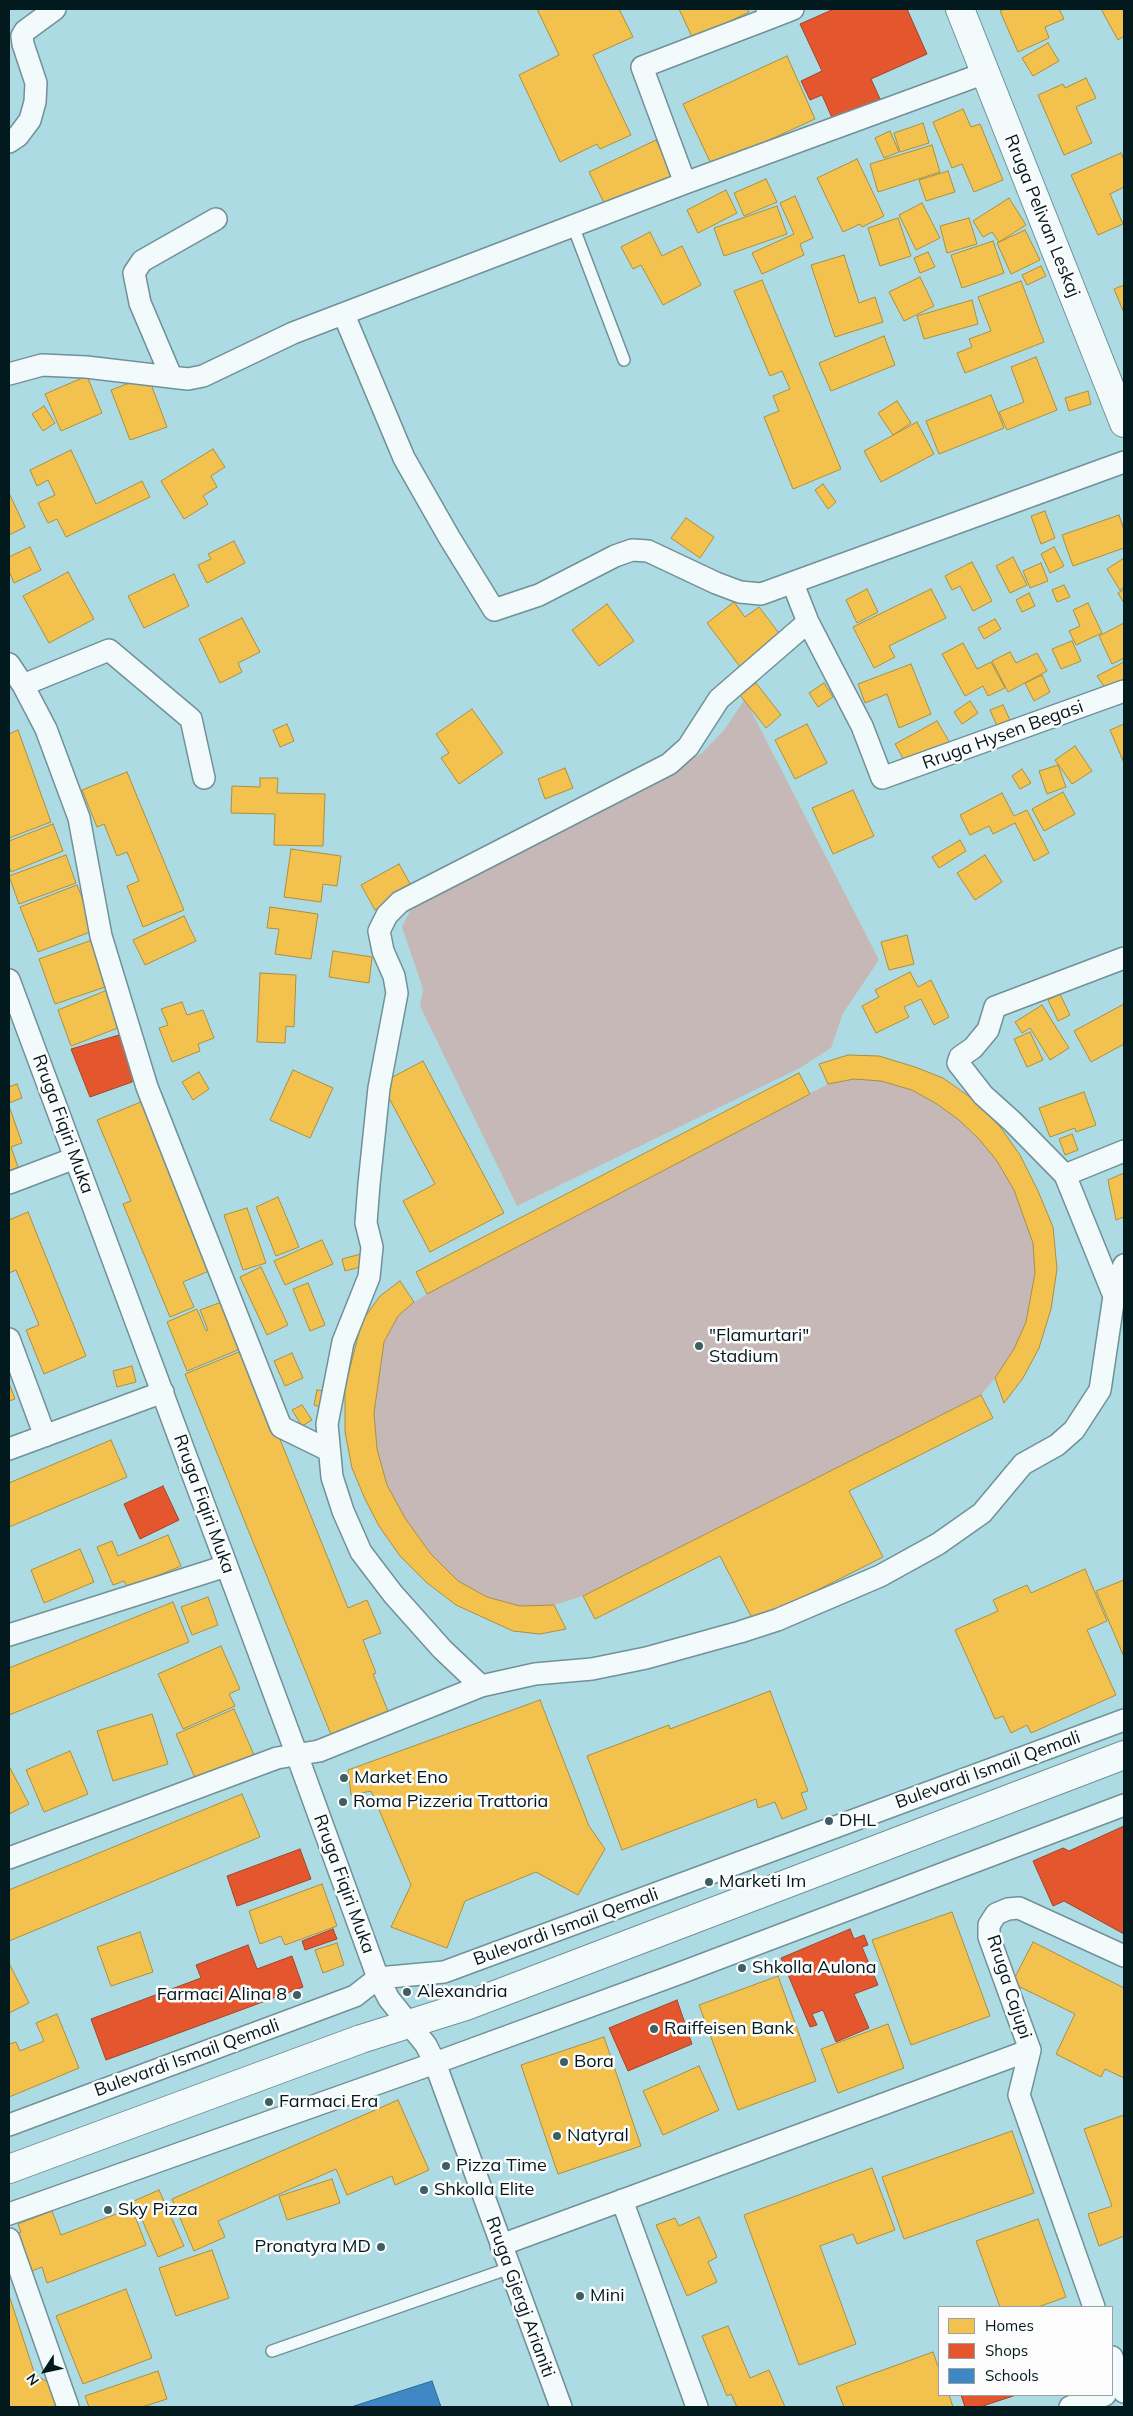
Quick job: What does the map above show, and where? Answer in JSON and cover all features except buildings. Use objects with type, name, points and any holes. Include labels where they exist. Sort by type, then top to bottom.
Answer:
[{"type":"main road","name":"Rruga Pelivan Leskaj","points":[[960,9],[1124,423]]},
{"type":"main road","name":"Bulevardi Ismail Qemali","points":[[9,2169],[408,2023],[466,2006],[1124,1755]]},
{"type":"street","points":[[9,142],[18,136],[30,120],[35,102],[36,83],[16,47],[25,31],[56,9]]},
{"type":"street","points":[[685,183],[642,67],[768,13],[793,9]]},
{"type":"street","points":[[9,374],[42,365],[188,379],[203,376],[293,333],[685,183],[985,73]]},
{"type":"street","points":[[170,376],[140,303],[134,273],[142,261],[216,219]]},
{"type":"street","points":[[344,315],[404,458],[449,537],[494,610],[539,595],[616,556],[632,550],[648,551],[716,583],[740,592],[761,594],[793,584],[1124,462]]},
{"type":"street","points":[[481,1686],[442,1648],[393,1594],[361,1552],[343,1511],[332,1476],[328,1450],[327,1424],[343,1342],[369,1277],[372,1247],[366,1223],[369,1184],[379,1088],[397,993],[394,976],[383,952],[379,931],[387,915],[400,902],[669,764],[688,747],[719,699],[808,622],[793,584]]},
{"type":"street","name":"Rruga Hysen Begasi","points":[[808,622],[855,711],[882,778],[1124,691]]},
{"type":"street","points":[[23,684],[109,650],[191,719],[204,778]]},
{"type":"street","points":[[9,664],[23,684],[46,729],[79,818],[101,936],[147,1086],[281,1427],[328,1450]]},
{"type":"street","points":[[1114,1296],[1064,1175],[1019,1128],[982,1095],[958,1063],[960,1058],[973,1048],[988,1030],[995,1007],[1124,958]]},
{"type":"street","name":"Rruga Fiqiri Muka","points":[[9,980],[163,1392],[378,1978],[389,2000],[408,2023]]},
{"type":"street","points":[[1064,1175],[1124,1151]]},
{"type":"street","points":[[9,1183],[76,1158]]},
{"type":"street","points":[[9,1858],[278,1758],[319,1751],[481,1686],[535,1674],[592,1669],[646,1658],[777,1620],[880,1576],[938,1544],[982,1513],[1023,1464],[1057,1445],[1074,1430],[1100,1390],[1114,1296],[1124,1266]]},
{"type":"street","points":[[9,1339],[45,1436]]},
{"type":"street","points":[[9,1449],[163,1392]]},
{"type":"street","points":[[9,1635],[226,1566]]},
{"type":"street","name":"Bulevardi Ismail Qemali","points":[[9,2125],[356,1996],[378,1978],[444,1972],[1124,1720]]},
{"type":"street","points":[[9,2214],[435,2063],[759,1944],[1124,1805]]},
{"type":"street","name":"Rruga Cajupi","points":[[1019,2095],[1030,2050],[989,1937],[990,1925],[996,1914],[1008,1908],[1019,1908],[1124,1956]]},
{"type":"street","name":"Rruga Gjergj Arianiti","points":[[408,2023],[426,2045],[435,2063],[560,2407]]},
{"type":"street","points":[[501,2245],[1030,2050]]},
{"type":"street","points":[[1006,2059],[1094,2306]]},
{"type":"street","points":[[622,2200],[697,2407]]},
{"type":"street","points":[[9,2239],[68,2407]]},
{"type":"street","points":[[1113,2366],[1116,2392]]},
{"type":"street","points":[[1070,2407],[1104,2396]]},
{"type":"lane","points":[[573,226],[624,360]]},
{"type":"lane","points":[[272,2351],[510,2268]]},
{"type":"shaded area","points":[[745,699],[879,960],[843,1013],[831,1048],[800,1068],[517,1206],[420,1006],[423,989],[402,927],[411,909],[431,891],[605,806],[702,753],[725,729]]},
{"type":"shaded area","name":"\"Flamurtari\" Stadium","points":[[854,1079],[881,1081],[912,1090],[937,1104],[959,1120],[979,1139],[997,1161],[1014,1190],[1033,1243],[1035,1273],[1026,1322],[1014,1349],[995,1378],[981,1395],[583,1596],[554,1605],[520,1606],[487,1597],[458,1581],[430,1553],[405,1518],[387,1485],[377,1449],[374,1413],[384,1343],[398,1316],[427,1294],[828,1084]]},
{"type":"place","name":"\"Flamurtari\" Stadium","points":[[699,1346]]},
{"type":"place","name":"Market Eno","points":[[344,1778]]},
{"type":"place","name":"Roma Pizzeria Trattoria","points":[[343,1802]]},
{"type":"place","name":"DHL","points":[[829,1821]]},
{"type":"place","name":"Marketi Im","points":[[709,1882]]},
{"type":"place","name":"Shkolla Aulona","points":[[742,1968]]},
{"type":"place","name":"Alexandria","points":[[407,1992]]},
{"type":"place","name":"Farmaci Alina 8","points":[[297,1995]]},
{"type":"place","name":"Raiffeisen Bank","points":[[654,2029]]},
{"type":"place","name":"Bora","points":[[564,2062]]},
{"type":"place","name":"Farmaci Era","points":[[269,2102]]},
{"type":"place","name":"Natyral","points":[[557,2136]]},
{"type":"place","name":"Pizza Time","points":[[446,2166]]},
{"type":"place","name":"Shkolla Elite","points":[[424,2190]]},
{"type":"place","name":"Sky Pizza","points":[[108,2210]]},
{"type":"place","name":"Pronatyra MD","points":[[381,2247]]},
{"type":"place","name":"Mini","points":[[580,2296]]}]
